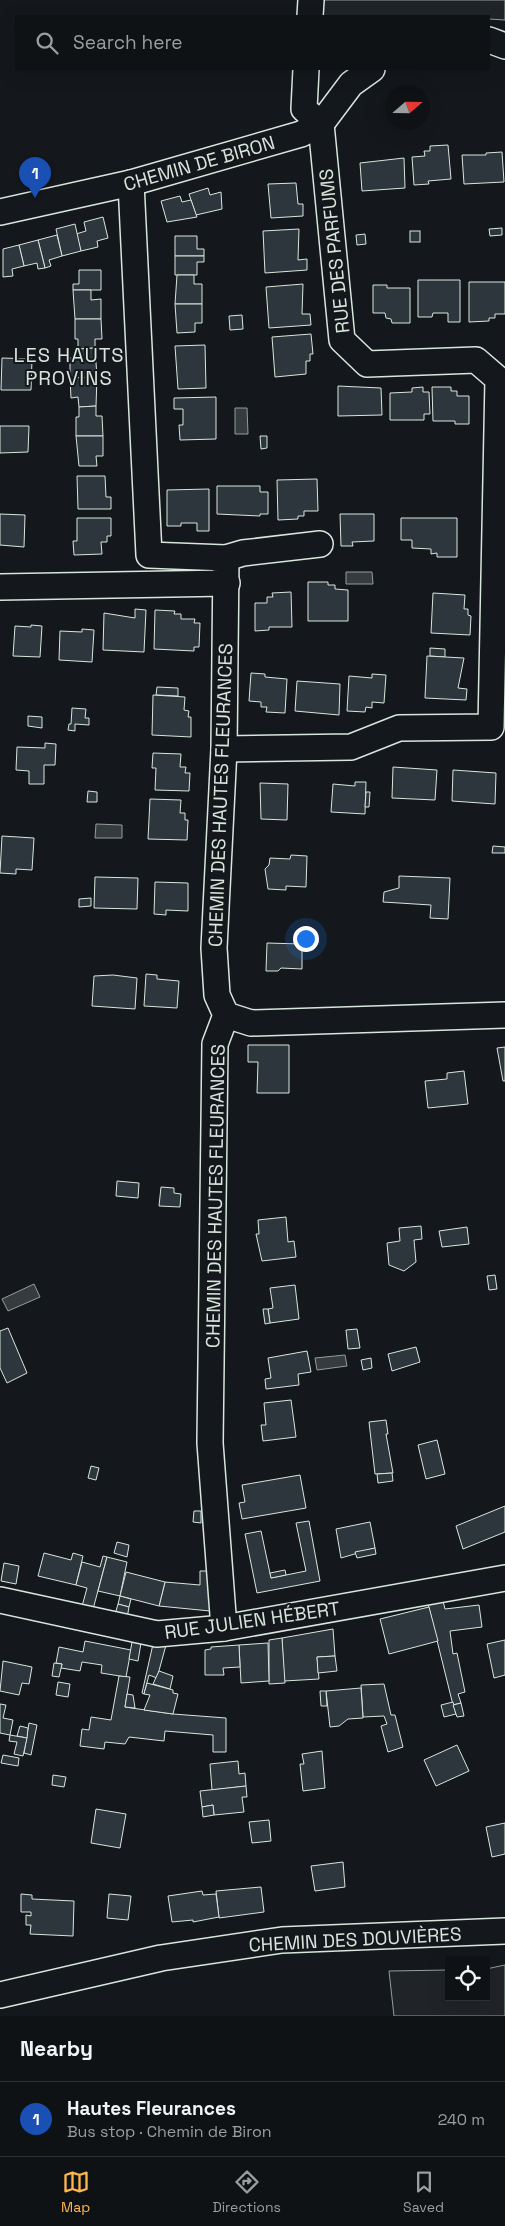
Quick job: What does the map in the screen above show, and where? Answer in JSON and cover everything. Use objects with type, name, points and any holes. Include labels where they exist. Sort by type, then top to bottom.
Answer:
[{"type":"street","points":[[310,15],[311,0]]},
{"type":"street","points":[[490,40],[505,46]]},
{"type":"street","points":[[306,70],[304,109],[321,124]]},
{"type":"street","name":"CHEMIN DE BIRON","points":[[0,212],[131,183],[301,134],[321,124],[352,84],[371,70]]},
{"type":"street","name":"RUE DES PARFUMS","points":[[224,749],[351,747],[400,728],[491,727],[499,578],[501,410],[498,378],[476,360],[367,364],[342,340],[321,124]]},
{"type":"street","points":[[131,183],[149,556],[152,584]]},
{"type":"street","points":[[149,556],[226,558],[243,553],[320,544]]},
{"type":"street","name":"CHEMIN DES HAUTES FLEURANCES","points":[[224,1628],[210,1443],[215,1044],[226,1015],[217,995],[214,948],[224,749],[226,558]]},
{"type":"street","points":[[0,587],[227,583]]},
{"type":"street","points":[[226,1015],[250,1023],[505,1015]]},
{"type":"street","name":"RUE JULIEN HÉBERT","points":[[0,1600],[157,1634],[224,1628],[505,1578]]},
{"type":"street","name":"CHEMIN DES DOUVIÈRES","points":[[0,1996],[161,1958],[282,1940],[505,1931]]},
{"type":"shaded area","points":[[323,0],[505,0],[505,20],[490,19],[490,15],[322,15]]},
{"type":"shaded area","points":[[235,408],[247,408],[248,434],[235,434]]},
{"type":"shaded area","points":[[346,572],[372,572],[373,584],[346,584]]},
{"type":"shaded area","points":[[96,824],[122,825],[122,838],[95,838]]},
{"type":"shaded area","points":[[34,1284],[40,1297],[8,1311],[2,1299]]},
{"type":"shaded area","points":[[345,1355],[347,1366],[317,1370],[315,1358]]},
{"type":"shaded area","points":[[505,1965],[505,2016],[394,2016],[389,1971],[445,1970],[445,2001],[490,2001],[490,1968]]},
{"type":"building","points":[[448,145],[451,179],[428,181],[429,184],[414,185],[412,157],[425,156],[424,151],[430,151],[430,146]]},
{"type":"building","points":[[502,152],[504,182],[464,184],[462,155],[486,155],[486,153]]},
{"type":"building","points":[[404,158],[405,188],[362,191],[360,163]]},
{"type":"building","points":[[296,183],[298,204],[303,204],[303,216],[271,218],[268,184]]},
{"type":"building","points":[[208,188],[210,195],[221,192],[222,209],[196,215],[189,194]]},
{"type":"building","points":[[180,196],[182,202],[191,200],[197,217],[167,222],[161,201]]},
{"type":"building","points":[[103,217],[108,238],[97,241],[98,247],[81,251],[76,234],[86,231],[84,222]]},
{"type":"building","points":[[75,224],[81,251],[62,256],[56,229]]},
{"type":"building","points":[[502,228],[502,235],[490,236],[489,229]]},
{"type":"building","points":[[299,229],[298,260],[307,259],[307,270],[265,273],[263,231]]},
{"type":"building","points":[[410,231],[420,231],[420,242],[410,242]]},
{"type":"building","points":[[365,234],[366,244],[357,245],[356,235]]},
{"type":"building","points":[[57,235],[62,256],[49,260],[51,266],[45,268],[38,240]]},
{"type":"building","points":[[175,236],[197,236],[197,249],[204,249],[204,256],[175,256]]},
{"type":"building","points":[[38,240],[45,268],[38,269],[37,263],[24,266],[19,245]]},
{"type":"building","points":[[19,245],[24,266],[12,269],[13,276],[3,277],[3,249]]},
{"type":"building","points":[[175,256],[204,256],[204,262],[197,262],[197,275],[175,275]]},
{"type":"building","points":[[79,270],[101,270],[101,290],[73,290],[73,284],[79,284]]},
{"type":"building","points":[[177,275],[194,275],[194,284],[202,284],[202,304],[175,304]]},
{"type":"building","points":[[418,280],[460,280],[460,322],[448,322],[448,313],[433,313],[432,317],[418,317]]},
{"type":"building","points":[[469,282],[505,282],[505,314],[495,314],[495,318],[489,318],[489,321],[469,322]]},
{"type":"building","points":[[303,284],[302,314],[310,314],[311,325],[269,328],[266,287]]},
{"type":"building","points":[[373,285],[387,285],[387,288],[410,288],[410,323],[392,323],[391,319],[386,318],[385,313],[373,313]]},
{"type":"building","points":[[73,290],[91,290],[91,300],[101,299],[101,319],[75,319]]},
{"type":"building","points":[[175,304],[202,304],[202,323],[195,323],[195,332],[177,333]]},
{"type":"building","points":[[242,315],[243,329],[230,330],[229,316]]},
{"type":"building","points":[[75,319],[101,319],[102,339],[95,339],[95,348],[78,349],[78,339],[75,339]]},
{"type":"building","points":[[311,334],[313,354],[310,354],[310,361],[306,361],[306,374],[275,377],[272,337]]},
{"type":"building","points":[[205,345],[206,388],[178,389],[175,346]]},
{"type":"building","points":[[95,348],[97,377],[70,378],[70,358],[78,358],[78,349]]},
{"type":"building","points":[[2,358],[32,359],[31,390],[1,390]]},
{"type":"building","points":[[97,377],[96,406],[79,407],[78,397],[71,398],[70,378]]},
{"type":"building","points":[[338,386],[381,388],[382,415],[338,416]]},
{"type":"building","points":[[423,387],[423,392],[429,392],[430,414],[424,414],[424,420],[390,420],[390,393],[412,392],[412,388]]},
{"type":"building","points":[[432,387],[451,387],[451,391],[457,391],[457,396],[469,396],[469,424],[455,424],[455,421],[433,421]]},
{"type":"building","points":[[216,397],[216,439],[180,440],[179,425],[183,425],[183,409],[174,409],[174,398]]},
{"type":"building","points":[[96,406],[96,416],[102,416],[103,436],[76,436],[76,417],[79,417],[79,407]]},
{"type":"building","points":[[0,426],[29,426],[28,452],[0,453]]},
{"type":"building","points":[[76,436],[103,436],[103,456],[96,456],[97,466],[79,466]]},
{"type":"building","points":[[260,436],[267,436],[267,448],[261,449]]},
{"type":"building","points":[[77,476],[105,476],[106,497],[111,497],[111,509],[78,509]]},
{"type":"building","points":[[317,479],[318,511],[304,511],[304,516],[298,516],[298,519],[278,520],[277,480]]},
{"type":"building","points":[[217,486],[260,486],[260,492],[268,492],[268,514],[260,514],[260,516],[217,514]]},
{"type":"building","points":[[209,489],[209,531],[197,531],[197,523],[181,523],[181,526],[167,526],[167,490]]},
{"type":"building","points":[[0,514],[25,515],[24,547],[0,545]]},
{"type":"building","points":[[340,514],[374,514],[374,541],[352,542],[353,546],[341,546]]},
{"type":"building","points":[[77,518],[111,518],[111,536],[107,536],[107,542],[101,542],[102,554],[74,555],[73,541],[77,541]]},
{"type":"building","points":[[401,518],[457,518],[457,557],[437,557],[437,553],[431,554],[431,549],[412,548],[412,540],[401,540]]},
{"type":"building","points":[[308,582],[328,582],[328,585],[335,585],[335,589],[348,590],[348,621],[308,621]]},
{"type":"building","points":[[291,592],[292,627],[269,627],[269,630],[255,631],[255,603],[267,603],[267,597],[273,597],[272,593]]},
{"type":"building","points":[[433,593],[465,595],[464,609],[468,609],[468,615],[471,616],[470,635],[431,633]]},
{"type":"building","points":[[135,609],[146,610],[144,652],[103,650],[104,613],[135,618]]},
{"type":"building","points":[[155,610],[175,611],[174,614],[181,614],[181,619],[195,619],[194,623],[200,623],[199,647],[194,647],[194,651],[154,649]]},
{"type":"building","points":[[31,625],[42,626],[40,657],[13,656],[15,626],[31,627]]},
{"type":"building","points":[[82,629],[94,630],[92,662],[59,660],[60,631],[82,632]]},
{"type":"building","points":[[430,648],[445,649],[445,657],[430,656]]},
{"type":"building","points":[[427,656],[464,658],[458,688],[467,689],[466,700],[425,698]]},
{"type":"building","points":[[251,673],[265,674],[265,677],[287,679],[285,713],[266,712],[267,707],[261,707],[261,702],[249,701]]},
{"type":"building","points":[[372,674],[386,675],[384,703],[372,702],[372,708],[366,707],[365,712],[347,711],[349,676],[372,678]]},
{"type":"building","points":[[297,681],[340,684],[339,715],[295,711]]},
{"type":"building","points":[[157,687],[178,688],[178,696],[156,695]]},
{"type":"building","points":[[153,695],[185,697],[184,710],[189,711],[188,717],[191,717],[191,737],[152,735]]},
{"type":"building","points":[[72,708],[86,709],[85,718],[89,718],[89,725],[75,724],[75,731],[68,730],[69,724],[71,724]]},
{"type":"building","points":[[28,716],[42,717],[42,728],[28,726]]},
{"type":"building","points":[[45,743],[56,744],[55,765],[44,765],[44,784],[29,784],[29,771],[16,770],[17,747],[45,748]]},
{"type":"building","points":[[153,753],[181,754],[180,767],[186,767],[185,773],[190,773],[189,791],[155,790],[156,768],[152,768]]},
{"type":"building","points":[[393,767],[437,770],[435,800],[392,798]]},
{"type":"building","points":[[453,770],[496,773],[495,804],[452,801]]},
{"type":"building","points":[[355,782],[366,782],[365,814],[331,812],[333,784],[355,786]]},
{"type":"building","points":[[260,783],[288,784],[287,820],[261,819]]},
{"type":"building","points":[[88,791],[97,792],[97,802],[87,802]]},
{"type":"building","points":[[366,792],[370,792],[369,807],[365,807]]},
{"type":"building","points":[[150,799],[181,800],[180,813],[185,813],[185,820],[188,820],[187,840],[148,839]]},
{"type":"building","points":[[2,836],[34,838],[32,870],[16,869],[16,874],[0,873]]},
{"type":"building","points":[[493,846],[505,847],[505,853],[492,853]]},
{"type":"building","points":[[291,855],[307,856],[306,887],[286,886],[286,890],[268,889],[265,869],[269,865],[270,858],[290,859]]},
{"type":"building","points":[[399,876],[450,878],[448,919],[430,918],[431,905],[383,902],[384,892],[399,888]]},
{"type":"building","points":[[95,877],[138,878],[137,909],[94,908]]},
{"type":"building","points":[[155,882],[188,883],[188,911],[166,910],[166,915],[154,914]]},
{"type":"building","points":[[91,898],[91,906],[79,907],[79,899]]},
{"type":"building","points":[[267,943],[302,944],[302,969],[281,968],[278,971],[266,971]]},
{"type":"building","points":[[146,974],[157,975],[157,979],[179,981],[177,1008],[144,1006]]},
{"type":"building","points":[[113,975],[137,978],[135,1009],[92,1006],[94,976]]},
{"type":"building","points":[[248,1045],[289,1045],[289,1093],[257,1093],[258,1062],[248,1062]]},
{"type":"building","points":[[505,1047],[505,1081],[503,1081],[497,1048]]},
{"type":"building","points":[[464,1071],[468,1104],[428,1108],[425,1081],[447,1079],[447,1073]]},
{"type":"building","points":[[117,1181],[139,1183],[138,1198],[116,1196]]},
{"type":"building","points":[[161,1187],[174,1188],[174,1193],[181,1194],[180,1207],[159,1206]]},
{"type":"building","points":[[286,1217],[288,1242],[294,1241],[296,1257],[262,1261],[256,1234],[259,1234],[258,1220]]},
{"type":"building","points":[[421,1226],[422,1239],[414,1240],[416,1262],[404,1271],[389,1265],[387,1243],[400,1241],[399,1228]]},
{"type":"building","points":[[467,1227],[469,1244],[442,1247],[439,1231]]},
{"type":"building","points":[[495,1275],[497,1289],[489,1290],[487,1276]]},
{"type":"building","points":[[295,1285],[299,1319],[270,1323],[268,1309],[273,1308],[270,1288]]},
{"type":"building","points":[[263,1309],[268,1309],[270,1323],[265,1324]]},
{"type":"building","points":[[8,1328],[27,1373],[7,1383],[0,1368],[0,1331]]},
{"type":"building","points":[[357,1329],[360,1348],[348,1349],[346,1330]]},
{"type":"building","points":[[416,1347],[420,1362],[392,1371],[388,1354]]},
{"type":"building","points":[[307,1351],[311,1372],[298,1374],[299,1385],[266,1389],[265,1379],[271,1378],[268,1358]]},
{"type":"building","points":[[371,1358],[372,1368],[363,1370],[361,1360]]},
{"type":"building","points":[[291,1400],[296,1437],[263,1441],[261,1425],[266,1425],[264,1403]]},
{"type":"building","points":[[386,1420],[388,1434],[386,1434],[393,1473],[375,1474],[369,1422]]},
{"type":"building","points":[[437,1440],[445,1474],[426,1479],[418,1445]]},
{"type":"building","points":[[91,1466],[99,1468],[96,1480],[88,1478]]},
{"type":"building","points":[[392,1473],[393,1481],[378,1483],[377,1474]]},
{"type":"building","points":[[300,1475],[306,1508],[242,1519],[239,1503],[245,1502],[242,1485]]},
{"type":"building","points":[[505,1506],[505,1532],[463,1549],[456,1526]]},
{"type":"building","points":[[194,1511],[201,1511],[201,1523],[193,1522]]},
{"type":"building","points":[[309,1521],[320,1581],[257,1593],[245,1534],[261,1531],[271,1578],[306,1571],[296,1523]]},
{"type":"building","points":[[370,1522],[375,1548],[341,1558],[336,1529]]},
{"type":"building","points":[[117,1542],[129,1545],[127,1557],[114,1553]]},
{"type":"building","points":[[375,1548],[376,1554],[357,1558],[355,1552]]},
{"type":"building","points":[[44,1553],[71,1560],[73,1553],[83,1556],[76,1585],[38,1576]]},
{"type":"building","points":[[103,1556],[107,1557],[92,1613],[81,1610],[87,1588],[76,1585],[82,1562],[100,1567]]},
{"type":"building","points":[[107,1557],[127,1562],[120,1596],[98,1591]]},
{"type":"building","points":[[4,1563],[19,1566],[16,1584],[1,1581]]},
{"type":"building","points":[[285,1570],[286,1575],[271,1578],[270,1573]]},
{"type":"building","points":[[200,1571],[209,1571],[210,1611],[159,1606],[165,1582],[200,1585]]},
{"type":"building","points":[[126,1572],[165,1582],[159,1606],[120,1596]]},
{"type":"building","points":[[120,1596],[131,1599],[129,1607],[118,1604]]},
{"type":"building","points":[[443,1601],[445,1609],[479,1605],[482,1627],[450,1631],[453,1654],[457,1653],[465,1692],[458,1694],[461,1703],[453,1705],[428,1604]]},
{"type":"building","points":[[118,1604],[129,1607],[127,1618],[114,1618]]},
{"type":"building","points":[[429,1607],[438,1641],[389,1654],[380,1619]]},
{"type":"building","points":[[333,1629],[335,1656],[317,1657],[319,1679],[284,1681],[282,1638]]},
{"type":"building","points":[[282,1638],[285,1683],[269,1684],[269,1640]]},
{"type":"building","points":[[505,1640],[505,1675],[494,1678],[487,1644]]},
{"type":"building","points":[[85,1641],[131,1650],[126,1677],[101,1673],[102,1665],[82,1662],[80,1671],[61,1668],[62,1664],[56,1663],[59,1647],[83,1652]]},
{"type":"building","points":[[132,1642],[141,1643],[138,1661],[129,1659]]},
{"type":"building","points":[[268,1643],[269,1681],[241,1683],[239,1645]]},
{"type":"building","points":[[153,1644],[166,1645],[157,1678],[149,1675],[144,1694],[142,1693]]},
{"type":"building","points":[[239,1645],[240,1667],[223,1668],[224,1675],[205,1675],[205,1650],[211,1649],[211,1647]]},
{"type":"building","points":[[335,1656],[337,1671],[318,1673],[317,1657]]},
{"type":"building","points":[[3,1661],[32,1667],[29,1684],[22,1683],[19,1695],[0,1691]]},
{"type":"building","points":[[54,1663],[62,1664],[59,1677],[52,1676]]},
{"type":"building","points":[[159,1671],[173,1676],[170,1689],[153,1684]]},
{"type":"building","points":[[119,1676],[130,1677],[125,1707],[173,1714],[226,1718],[226,1752],[213,1752],[213,1735],[165,1731],[164,1741],[129,1737],[125,1744],[105,1742],[104,1749],[80,1746],[82,1729],[89,1730],[91,1717],[111,1720]]},
{"type":"building","points":[[58,1682],[70,1684],[68,1697],[56,1695]]},
{"type":"building","points":[[147,1683],[173,1690],[173,1693],[178,1694],[173,1714],[144,1710],[150,1695],[144,1694]]},
{"type":"building","points":[[384,1684],[391,1715],[395,1715],[403,1747],[388,1752],[381,1726],[387,1724],[384,1716],[363,1717],[361,1685]]},
{"type":"building","points":[[361,1688],[363,1718],[348,1719],[339,1726],[330,1727],[326,1691]]},
{"type":"building","points":[[320,1691],[326,1691],[327,1706],[321,1706]]},
{"type":"building","points":[[127,1694],[133,1695],[135,1708],[125,1707]]},
{"type":"building","points":[[453,1702],[456,1714],[444,1717],[441,1705]]},
{"type":"building","points":[[461,1703],[464,1716],[457,1717],[453,1705]]},
{"type":"building","points":[[0,1704],[6,1705],[3,1718],[13,1720],[10,1735],[0,1733]]},
{"type":"building","points":[[29,1723],[37,1725],[31,1755],[24,1753]]},
{"type":"building","points":[[20,1726],[28,1728],[27,1738],[17,1736]]},
{"type":"building","points":[[10,1735],[27,1738],[23,1756],[14,1754],[17,1742],[9,1741]]},
{"type":"building","points":[[457,1745],[469,1771],[436,1786],[424,1760]]},
{"type":"building","points":[[322,1751],[325,1788],[303,1791],[300,1764],[304,1764],[302,1754]]},
{"type":"building","points":[[3,1755],[19,1758],[18,1766],[1,1763]]},
{"type":"building","points":[[238,1761],[239,1774],[245,1773],[246,1786],[212,1790],[210,1764]]},
{"type":"building","points":[[53,1775],[66,1777],[64,1787],[52,1785]]},
{"type":"building","points":[[246,1786],[247,1797],[242,1797],[244,1812],[214,1815],[213,1805],[202,1807],[200,1791]]},
{"type":"building","points":[[213,1805],[214,1815],[203,1817],[202,1807]]},
{"type":"building","points":[[96,1809],[126,1814],[120,1848],[91,1843]]},
{"type":"building","points":[[269,1820],[271,1841],[252,1843],[249,1822]]},
{"type":"building","points":[[505,1823],[505,1854],[492,1857],[486,1827]]},
{"type":"building","points":[[343,1862],[345,1887],[315,1891],[311,1866]]},
{"type":"building","points":[[261,1887],[264,1912],[219,1918],[216,1891]]},
{"type":"building","points":[[202,1891],[203,1895],[216,1894],[219,1917],[193,1922],[193,1920],[172,1922],[168,1896]]},
{"type":"building","points":[[21,1894],[32,1895],[32,1899],[74,1901],[73,1936],[30,1934],[31,1925],[26,1925],[26,1915],[31,1916],[31,1912],[21,1912]]},
{"type":"building","points":[[109,1894],[131,1896],[128,1920],[107,1918]]},
{"type":"place","name":"Hautes Fleurances","points":[[35,198]]},
{"type":"district","name":"LES HAUTS PROVINS","points":[[69,366]]}]
